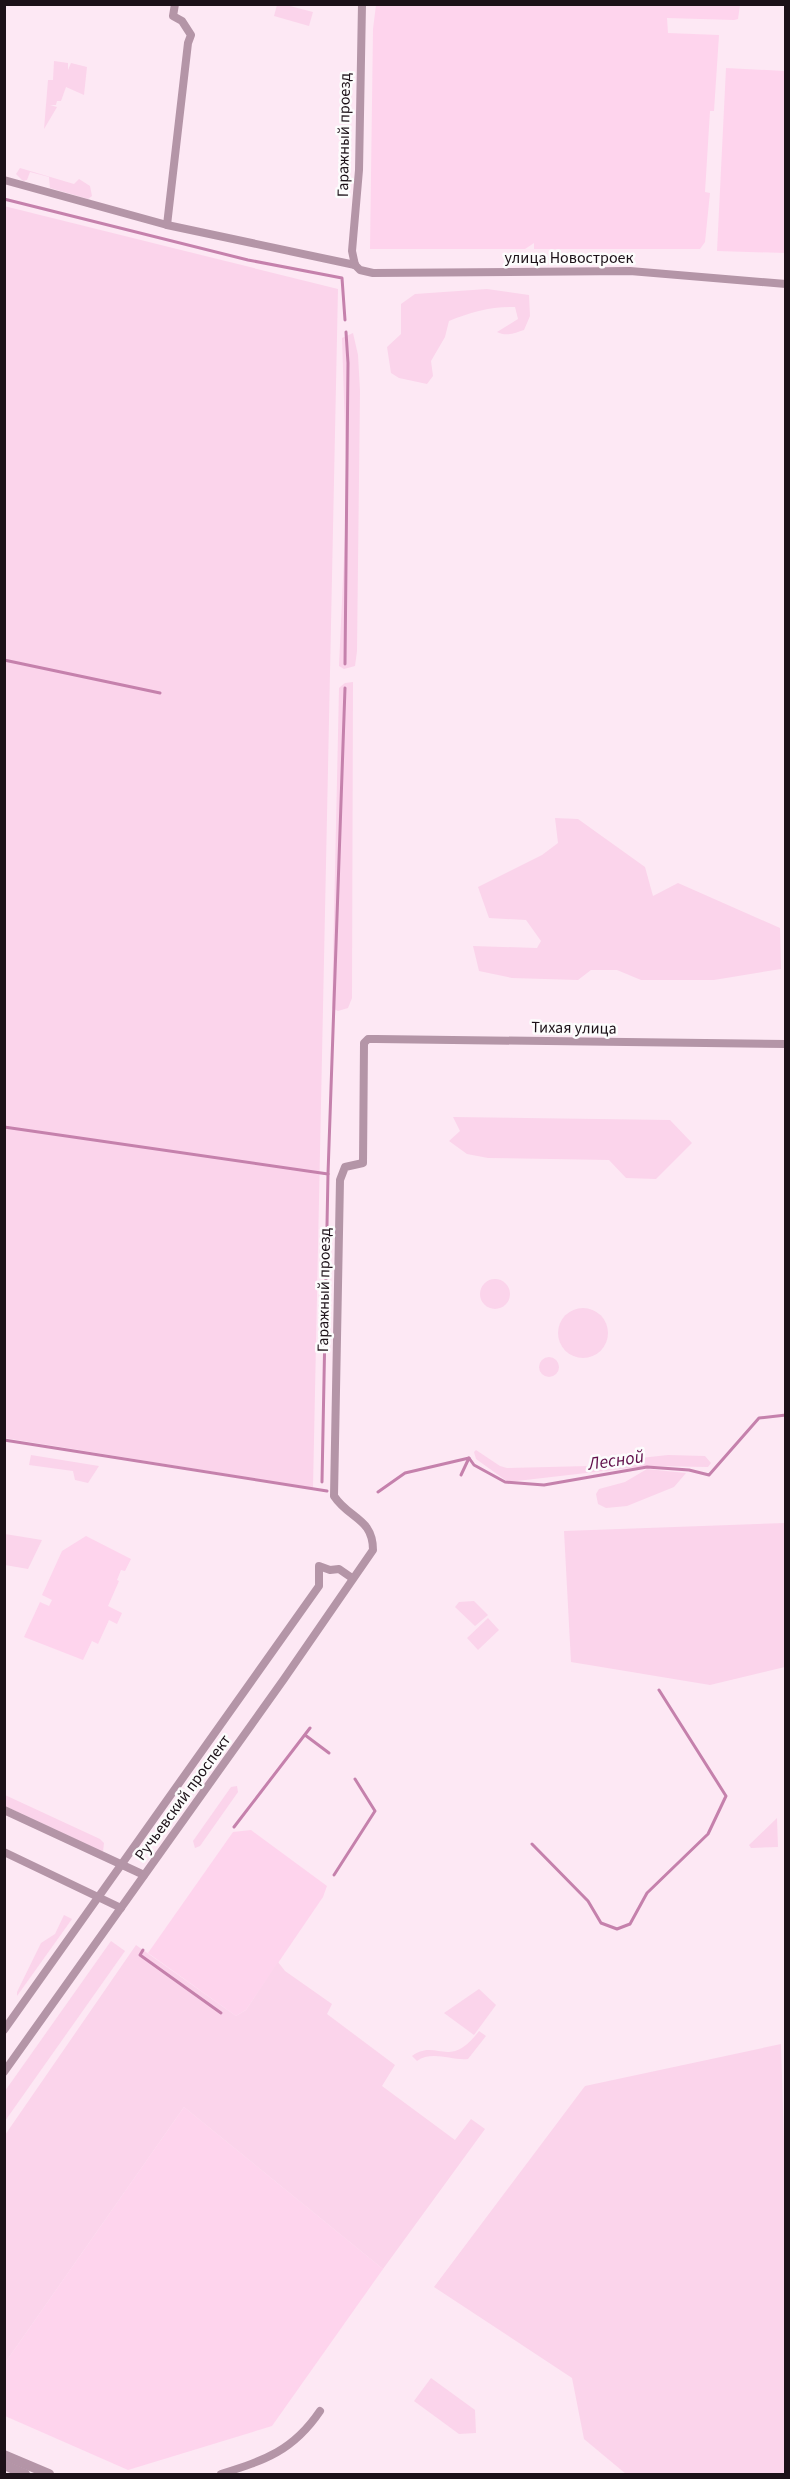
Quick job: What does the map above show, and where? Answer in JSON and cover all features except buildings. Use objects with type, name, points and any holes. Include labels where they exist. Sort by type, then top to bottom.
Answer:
[{"type":"street","points":[[167,225],[188,43],[191,35],[182,21],[173,16],[175,4]]},
{"type":"street","name":"Гаражный проезд","points":[[355,265],[352,251],[359,170],[362,4]]},
{"type":"street","name":"улица Новостроек","points":[[4,180],[167,225],[355,265],[360,270],[373,273],[630,271],[786,284]]},
{"type":"street","name":"Тихая улица","points":[[364,1043],[368,1039],[376,1039],[786,1044]]},
{"type":"street","name":"Гаражный проезд","points":[[364,1043],[363,1163],[345,1167],[340,1180],[334,1496],[345,1509],[367,1525],[373,1536]]},
{"type":"street","name":"Ручьевский проспект","points":[[4,2072],[373,1550],[373,1536]]},
{"type":"street","points":[[4,2030],[100,1898],[319,1586],[319,1566],[330,1570],[339,1569],[352,1578]]},
{"type":"street","points":[[4,1810],[144,1875]]},
{"type":"street","points":[[4,1852],[121,1908]]},
{"type":"street","points":[[221,2475],[261,2461],[289,2446],[307,2431],[320,2411]]},
{"type":"street","points":[[4,2455],[49,2475]]},
{"type":"street","points":[[4,2465],[26,2475]]},
{"type":"shaded area","points":[[277,5],[313,12],[309,26],[274,16]]},
{"type":"shaded area","points":[[376,5],[740,5],[738,19],[734,20],[667,18],[668,33],[719,35],[714,111],[710,111],[705,192],[710,193],[705,242],[700,249],[534,249],[534,243],[525,249],[370,249],[373,29]]},
{"type":"shaded area","points":[[54,61],[68,63],[68,70],[71,63],[87,67],[84,95],[66,87],[61,101],[57,101],[56,105],[50,105],[57,107],[44,129],[48,80],[53,80]]},
{"type":"shaded area","points":[[726,68],[785,71],[785,253],[717,251]]},
{"type":"shaded area","points":[[20,168],[74,184],[79,179],[90,186],[92,196],[88,199],[50,188],[49,177],[30,172],[27,180],[23,181],[16,174]]},
{"type":"shaded area","points":[[4,206],[338,289],[313,1488],[5,1438]]},
{"type":"shaded area","points":[[487,289],[529,295],[530,316],[524,330],[507,334],[497,332],[518,319],[515,307],[481,310],[465,315],[449,321],[445,337],[431,361],[433,376],[427,384],[399,378],[391,373],[387,347],[401,334],[401,304],[415,294]]},
{"type":"shaded area","points":[[353,333],[358,355],[360,391],[357,651],[355,666],[344,669],[339,666],[347,492],[342,338]]},
{"type":"shaded area","points":[[353,682],[352,998],[348,1008],[338,1011],[332,1008],[339,688],[345,683]]},
{"type":"shaded area","points":[[555,818],[578,819],[645,867],[653,896],[678,883],[780,928],[781,969],[714,980],[641,980],[617,970],[591,970],[578,980],[512,978],[479,971],[473,946],[537,948],[541,941],[526,920],[489,918],[478,887],[542,855],[558,843]]},
{"type":"shaded area","points":[[453,1117],[670,1120],[692,1143],[656,1179],[626,1178],[609,1160],[488,1158],[467,1154],[449,1141],[460,1131]]},
{"type":"shaded area","points":[[495,1279],[506,1283],[510,1294],[506,1305],[495,1309],[484,1305],[480,1294],[484,1283]]},
{"type":"shaded area","points":[[578,1308],[588,1308],[601,1315],[608,1328],[608,1338],[601,1351],[588,1358],[578,1358],[569,1354],[562,1347],[558,1338],[558,1328],[562,1319],[569,1312]]},
{"type":"shaded area","points":[[545,1357],[553,1357],[559,1363],[559,1371],[553,1377],[545,1377],[539,1371],[539,1363]]},
{"type":"shaded area","points":[[476,1450],[507,1468],[589,1466],[668,1455],[705,1456],[711,1463],[708,1467],[647,1466],[508,1482],[476,1459],[474,1452]]},
{"type":"shaded area","points":[[31,1455],[99,1466],[88,1483],[75,1480],[73,1471],[29,1465]]},
{"type":"shaded area","points":[[647,1469],[686,1473],[674,1487],[627,1506],[606,1508],[598,1504],[596,1494],[599,1489],[625,1482]]},
{"type":"shaded area","points":[[785,1523],[785,1667],[710,1685],[571,1662],[564,1531]]},
{"type":"shaded area","points":[[5,1534],[42,1540],[28,1569],[5,1565]]},
{"type":"shaded area","points":[[86,1536],[131,1559],[125,1571],[121,1570],[117,1580],[119,1581],[108,1606],[122,1613],[117,1624],[109,1620],[98,1644],[92,1641],[83,1660],[24,1637],[40,1602],[49,1606],[52,1600],[42,1595],[62,1551]]},
{"type":"shaded area","points":[[474,1601],[488,1615],[475,1626],[455,1607],[459,1602]]},
{"type":"shaded area","points":[[488,1618],[499,1630],[478,1650],[467,1638]]},
{"type":"shaded area","points":[[237,1786],[238,1792],[200,1846],[195,1848],[193,1841],[231,1787]]},
{"type":"shaded area","points":[[5,1795],[100,1839],[104,1843],[103,1852],[5,1806]]},
{"type":"shaded area","points":[[777,1818],[778,1847],[751,1848],[749,1845]]},
{"type":"shaded area","points":[[251,1830],[327,1886],[323,1897],[246,2010],[236,2016],[148,1953],[233,1832]]},
{"type":"shaded area","points":[[64,1915],[72,1919],[17,1996],[41,1943],[55,1934]]},
{"type":"shaded area","points":[[111,1941],[125,1951],[5,2121],[5,2091]]},
{"type":"shaded area","points":[[136,1945],[236,2016],[246,2010],[278,1962],[285,1971],[332,2004],[327,2014],[395,2065],[382,2086],[455,2140],[471,2119],[485,2129],[383,2269],[184,2107],[5,2363],[5,2135]]},
{"type":"shaded area","points":[[479,1989],[496,2005],[474,2035],[444,2013]]},
{"type":"shaded area","points":[[479,2031],[486,2036],[468,2059],[429,2056],[417,2061],[412,2056],[429,2050],[451,2052],[469,2043]]},
{"type":"shaded area","points":[[781,2044],[786,2208],[785,2474],[626,2474],[584,2439],[572,2378],[434,2287],[585,2086]]},
{"type":"shaded area","points":[[184,2107],[383,2269],[272,2426],[128,2470],[5,2416],[5,2363]]},
{"type":"shaded area","points":[[431,2378],[475,2410],[476,2433],[459,2434],[414,2401]]},
{"type":"waterway","points":[[4,199],[248,260],[342,278],[345,320]]},
{"type":"waterway","points":[[345,664],[348,363],[346,332]]},
{"type":"waterway","points":[[4,660],[160,693]]},
{"type":"waterway","points":[[322,1482],[328,1174],[345,688]]},
{"type":"waterway","points":[[4,1127],[328,1174]]},
{"type":"waterway","name":"Лесной","points":[[378,1492],[405,1473],[469,1458],[474,1465],[505,1482],[544,1485],[647,1467],[689,1470],[709,1475],[759,1418],[786,1415]]},
{"type":"waterway","points":[[4,1440],[327,1491]]},
{"type":"waterway","name":"Лесной","points":[[461,1475],[469,1458]]},
{"type":"waterway","points":[[532,1844],[588,1901],[601,1923],[617,1929],[630,1924],[647,1893],[708,1834],[726,1796],[659,1690]]},
{"type":"waterway","points":[[234,1827],[310,1728]]},
{"type":"waterway","points":[[305,1735],[329,1753]]},
{"type":"waterway","points":[[334,1875],[375,1811],[355,1779]]},
{"type":"waterway","points":[[143,1950],[140,1955],[221,2013]]}]
